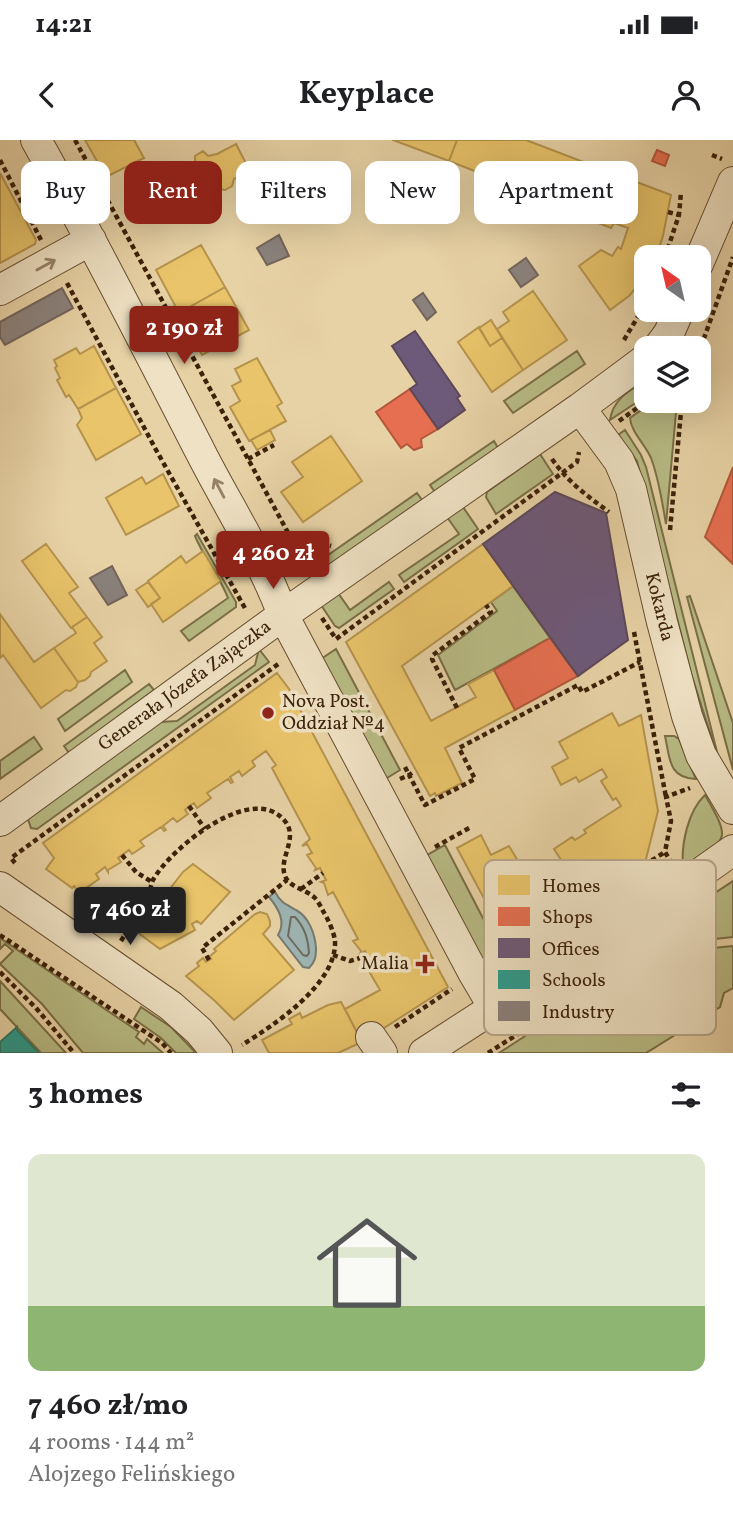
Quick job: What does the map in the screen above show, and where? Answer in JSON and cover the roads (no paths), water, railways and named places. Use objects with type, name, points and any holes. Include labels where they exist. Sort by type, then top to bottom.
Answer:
[{"type":"street","points":[[36,140],[273,587],[283,615],[484,991]]},
{"type":"street","points":[[704,245],[727,170]]},
{"type":"street","points":[[0,290],[91,240]]},
{"type":"street","name":"Generała Józefa Zajączka","points":[[0,821],[283,615],[634,368]]},
{"type":"street","name":"Kokarda","points":[[580,408],[619,461],[631,489],[687,716],[701,755],[733,809]]},
{"type":"street","points":[[716,862],[733,850]]},
{"type":"street","points":[[6,872],[199,1031],[232,1046]]},
{"type":"street","points":[[424,1053],[484,1014]]},
{"type":"water","points":[[275,892],[282,901],[301,913],[310,926],[316,951],[309,968],[303,967],[278,935],[280,916],[269,897]]},
{"type":"place","name":"Nova Post. Oddział №4","points":[[268,713]]},
{"type":"place","name":"Malia","points":[[425,964]]}]
